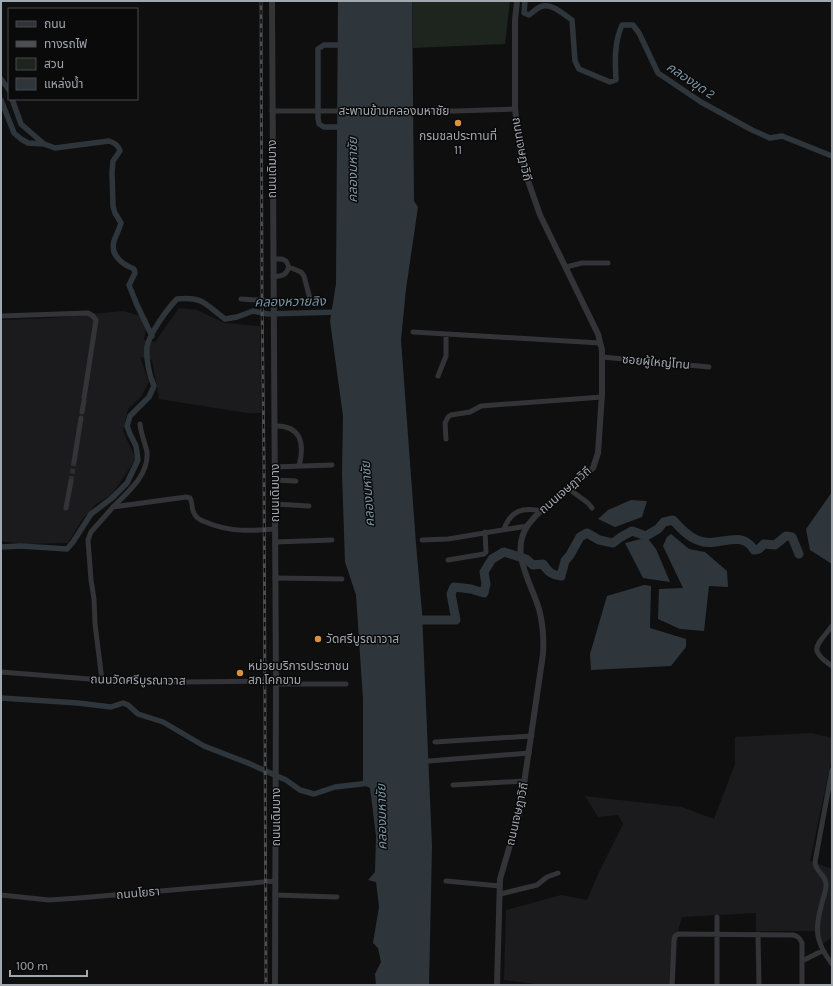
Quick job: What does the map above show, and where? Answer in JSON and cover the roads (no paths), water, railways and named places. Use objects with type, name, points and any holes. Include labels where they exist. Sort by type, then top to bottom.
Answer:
[{"type":"street","name":"ถนนเดิมบาง","points":[[272,1],[276,683],[275,985]]},
{"type":"street","name":"ถนนเจษฎาวิถี","points":[[497,985],[500,886],[502,873],[517,824],[525,782],[543,654],[544,633],[539,609],[521,561],[520,550],[522,537],[527,526],[542,511],[593,468],[598,453],[602,397],[602,357],[598,334],[540,215],[529,187],[520,146],[516,109],[515,20],[517,1]]},
{"type":"street","name":"สะพานข้ามคลองมหาชัย","points":[[272,111],[455,111],[516,109]]},
{"type":"street","points":[[273,259],[282,259],[286,261],[289,267],[301,272],[304,276],[310,299]]},
{"type":"street","points":[[566,267],[582,263],[608,263]]},
{"type":"street","points":[[273,276],[280,277],[284,275],[289,267]]},
{"type":"street","points":[[240,299],[273,301]]},
{"type":"street","points":[[1,316],[88,313],[93,316],[96,320],[82,412]]},
{"type":"street","points":[[413,332],[600,343]]},
{"type":"street","points":[[438,376],[446,356],[446,334]]},
{"type":"street","name":"ซอยผู้ใหญ่โทน","points":[[602,357],[709,367]]},
{"type":"street","points":[[446,439],[445,423],[448,417],[451,415],[470,412],[481,406],[602,397]]},
{"type":"street","points":[[74,462],[81,418]]},
{"type":"street","points":[[102,680],[95,624],[88,540],[97,523],[136,484],[142,474],[146,464],[147,453],[140,424]]},
{"type":"street","points":[[274,426],[288,426],[293,429],[298,436],[301,442],[301,458],[299,466]]},
{"type":"street","points":[[274,466],[332,465]]},
{"type":"street","points":[[274,480],[296,481]]},
{"type":"street","points":[[66,508],[71,481]]},
{"type":"street","points":[[569,489],[588,503],[592,508]]},
{"type":"street","points":[[114,507],[186,497],[190,498],[195,515],[199,520],[217,527],[238,531],[275,529]]},
{"type":"street","points":[[275,504],[308,506]]},
{"type":"street","points":[[504,529],[507,521],[518,511],[524,509],[542,511]]},
{"type":"street","points":[[422,540],[448,538],[527,526]]},
{"type":"street","points":[[448,560],[484,554],[486,552],[485,532]]},
{"type":"street","points":[[275,542],[332,540]]},
{"type":"street","points":[[275,578],[342,580]]},
{"type":"street","points":[[832,626],[816,649],[820,658],[832,666]]},
{"type":"street","name":"ถนนวัดศรีบูรณาวาส","points":[[1,672],[102,680],[346,684]]},
{"type":"street","points":[[435,742],[532,736]]},
{"type":"street","points":[[429,761],[530,753]]},
{"type":"street","points":[[832,770],[815,862],[815,867],[826,880],[826,886],[818,915],[818,941],[822,951],[832,964]]},
{"type":"street","points":[[453,786],[525,782]]},
{"type":"street","points":[[500,894],[537,885],[547,877],[558,873]]},
{"type":"street","name":"ถนนโยธา","points":[[1,895],[49,900],[275,881]]},
{"type":"street","points":[[446,881],[500,886]]},
{"type":"street","points":[[275,895],[337,897]]},
{"type":"street","points":[[717,917],[717,985]]},
{"type":"street","points":[[672,985],[674,940],[675,936],[678,934],[758,934],[798,936],[802,943],[802,985]]},
{"type":"street","points":[[758,934],[759,985]]},
{"type":"street","points":[[802,961],[822,951]]},
{"type":"water","name":"คลองมหาชัย","points":[[338,1],[412,1],[414,201],[418,207],[406,289],[401,340],[422,612],[432,846],[429,985],[376,985],[375,974],[381,962],[378,948],[373,943],[379,907],[376,882],[368,880],[375,872],[376,836],[370,788],[363,785],[363,699],[356,595],[345,562],[342,473],[343,416],[330,321],[336,284]]},
{"type":"water","points":[[832,492],[832,564],[810,550],[806,529]]},
{"type":"water","points":[[631,500],[647,501],[642,517],[615,527],[598,519],[608,510]]},
{"type":"water","points":[[671,534],[689,549],[705,552],[727,571],[728,587],[709,586],[704,631],[680,629],[658,619],[659,589],[683,588],[663,546],[667,537]]},
{"type":"water","points":[[641,539],[649,540],[656,549],[670,582],[643,578],[625,543]]},
{"type":"water","points":[[644,585],[651,586],[650,628],[686,639],[686,647],[671,666],[591,670],[590,654],[607,596]]},
{"type":"waterway","name":"คลองขุด 2","points":[[525,1],[524,13],[529,15],[540,7],[548,6],[557,9],[572,20],[575,61],[579,69],[610,82],[616,80],[615,66],[619,32],[622,25],[633,25],[639,33],[658,73],[701,102],[752,130],[770,138],[782,136],[832,156]]},
{"type":"waterway","points":[[343,127],[324,127],[319,124],[318,49],[324,45],[344,45]]},
{"type":"waterway","points":[[1,79],[8,89]]},
{"type":"waterway","points":[[1,100],[14,133],[28,143],[44,144],[55,148],[109,141],[115,143],[118,147],[120,151],[113,161],[112,172],[113,206],[121,223],[113,246],[115,255],[118,259],[125,265],[134,269],[135,273],[129,285],[152,336]]},
{"type":"waterway","points":[[12,100],[21,124],[44,144]]},
{"type":"waterway","name":"คลองหวายลิง","points":[[1,547],[21,546],[67,549],[91,514],[112,498],[127,483],[138,460],[136,446],[127,426],[130,416],[149,397],[154,386],[148,367],[148,342],[155,328],[177,299],[186,298],[199,300],[225,319],[237,317],[253,311],[268,314],[339,312]]},
{"type":"waterway","points":[[411,620],[456,620],[451,594],[454,587],[471,589],[484,593],[486,584],[484,572],[492,559],[504,552],[526,559],[533,565],[543,564],[550,573],[561,576],[565,561],[580,537],[587,533],[599,540],[613,543],[632,531],[646,536],[658,529],[664,522],[673,520],[696,540],[707,542],[736,539],[743,540],[754,550],[759,549],[764,544],[775,545],[786,536],[792,537],[799,554]]},
{"type":"waterway","name":"คลองมหาชัย","points":[[1,698],[78,703],[111,707],[123,703],[128,705],[138,714],[163,722],[204,746],[248,763],[286,780],[300,790],[314,794],[335,787],[370,783]]},
{"type":"tunnel","points":[[71,481],[74,462]]},
{"type":"railway","points":[[261,1],[266,985]]},
{"type":"place","name":"กรมชลประทานที่ 11","points":[[458,123]]},
{"type":"place","name":"วัดศรีบูรณาวาส","points":[[318,639]]},
{"type":"place","name":"หน่วยบริการประชาชน สภ.โคกขาม","points":[[240,673]]}]
